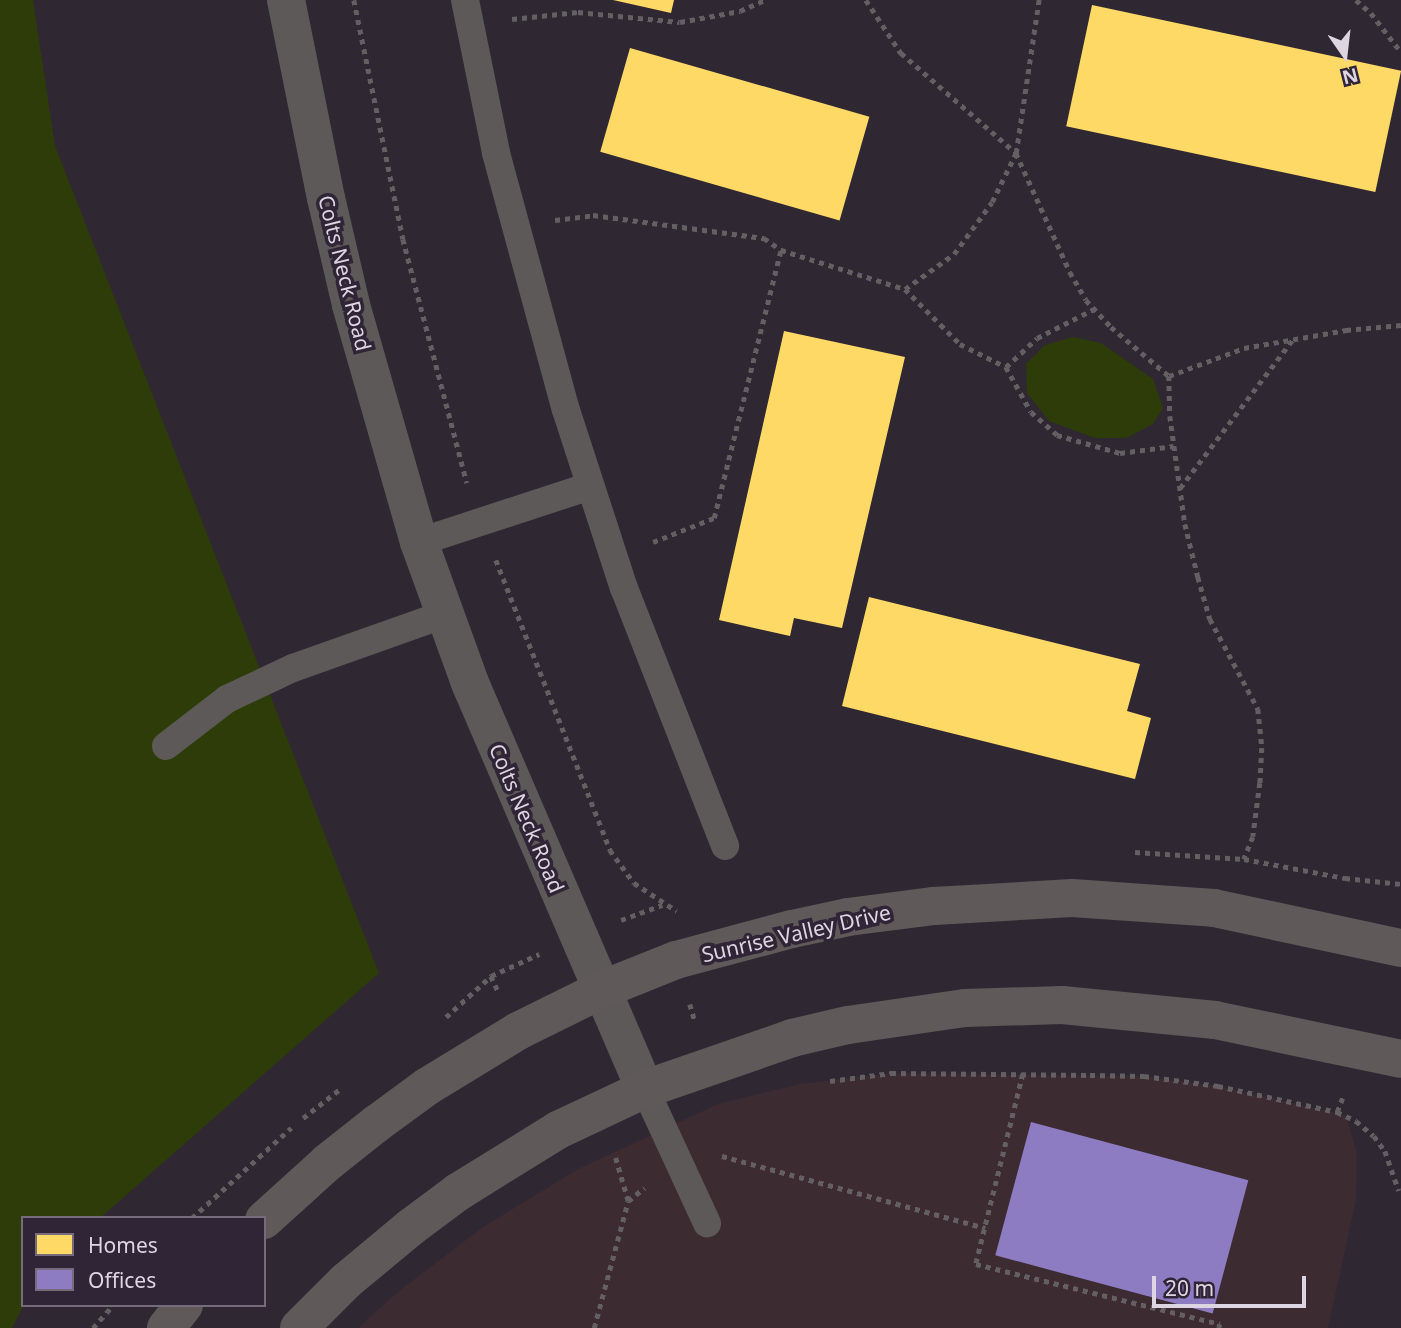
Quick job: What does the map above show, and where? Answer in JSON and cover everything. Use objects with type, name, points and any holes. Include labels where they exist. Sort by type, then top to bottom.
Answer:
[{"type":"main road","name":"Sunrise Valley Drive","points":[[266,1218],[328,1162],[428,1086],[518,1031],[601,990],[676,960],[792,929],[867,914],[988,901],[1072,898],[1191,906],[1283,921],[1401,948]]},
{"type":"main road","points":[[299,1328],[372,1258],[458,1192],[558,1130],[645,1089],[731,1057],[848,1025],[965,1008],[1062,1004],[1179,1014],[1269,1030],[1401,1059]]},
{"type":"main road","points":[[166,1328],[182,1307]]},
{"type":"street","name":"Colts Neck Road","points":[[286,0],[326,198],[351,305],[419,542],[443,615],[645,1089]]},
{"type":"lane","points":[[468,13],[515,224],[590,485],[614,557],[725,846]]},
{"type":"lane","points":[[419,542],[590,485]]},
{"type":"lane","points":[[166,746],[227,699],[293,668],[443,615]]},
{"type":"lane","points":[[645,1089],[707,1223]]},
{"type":"path","points":[[354,0],[403,239],[467,482],[484,520],[526,641],[610,850],[634,883],[663,905]]},
{"type":"path","points":[[468,13],[578,12],[680,22],[730,13],[765,0]]},
{"type":"path","points":[[866,0],[901,53],[1016,153],[1070,272],[1094,309],[1169,376],[1174,446],[1185,524],[1210,619],[1258,709],[1262,748],[1260,783],[1253,837],[1244,859],[1345,878],[1401,884]]},
{"type":"path","points":[[905,289],[954,254],[992,202],[1016,153],[1039,0]]},
{"type":"path","points":[[1356,0],[1371,13],[1401,52]]},
{"type":"path","points":[[515,224],[593,215],[764,238],[781,250],[905,289],[960,344],[1006,368],[1031,412],[1057,435],[1120,453],[1174,446]]},
{"type":"path","points":[[614,557],[714,518],[781,250]]},
{"type":"path","points":[[1006,368],[1037,338],[1094,309]]},
{"type":"path","points":[[1169,376],[1220,355],[1294,338],[1401,325]]},
{"type":"path","points":[[1180,488],[1294,338]]},
{"type":"path","points":[[826,1081],[891,1073],[1023,1074],[1144,1076],[1218,1086],[1337,1112],[1374,1136],[1394,1168],[1399,1191]]},
{"type":"path","points":[[1023,1074],[976,1264],[1220,1324],[1219,1328]]},
{"type":"path","points":[[594,1328],[628,1201],[613,1152]]},
{"type":"path","points":[[628,1201],[651,1182],[681,1167],[718,1155],[985,1228]]},
{"type":"path","points":[[93,1328],[111,1307]]},
{"type":"shaded area","points":[[891,1073],[1144,1076],[1218,1086],[1346,1115],[1357,1154],[1356,1200],[1328,1328],[358,1328],[399,1291],[483,1227],[578,1169],[718,1104],[800,1084]]},
{"type":"green space","points":[[0,0],[33,0],[55,146],[379,973],[102,1216],[21,1216],[23,1307],[12,1328],[0,1328]]},
{"type":"green space","points":[[1073,337],[1101,343],[1153,379],[1163,408],[1153,424],[1126,438],[1095,438],[1049,421],[1027,393],[1026,364],[1045,345]]},
{"type":"building: Homes","points":[[613,0],[674,0],[671,13]]},
{"type":"building: Homes","points":[[1092,5],[1401,71],[1375,192],[1066,126]]},
{"type":"building: Homes","points":[[630,48],[869,117],[840,220],[600,152]]},
{"type":"building: Homes","points":[[784,331],[905,357],[842,628],[794,618],[790,636],[719,620]]},
{"type":"building: Homes","points":[[869,597],[1140,664],[1127,711],[1151,718],[1135,779],[842,706]]},
{"type":"building: Offices","points":[[1031,1122],[1248,1180],[1213,1314],[995,1255]]}]
